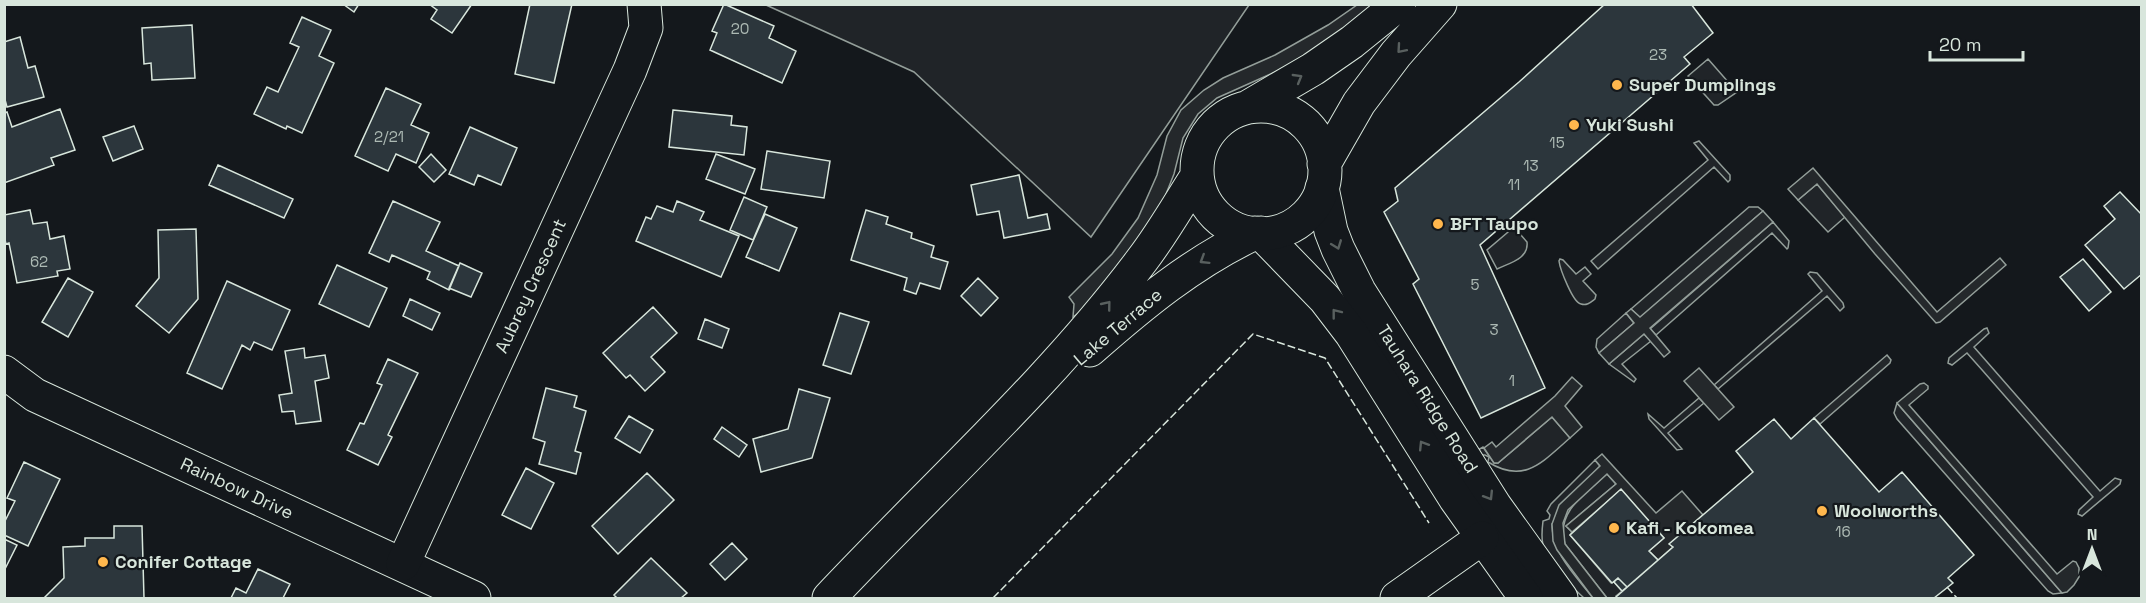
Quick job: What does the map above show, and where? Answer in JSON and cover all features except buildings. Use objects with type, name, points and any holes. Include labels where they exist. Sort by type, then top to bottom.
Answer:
[{"type":"street","name":"Aubrey Crescent","points":[[402,564],[630,70],[646,28],[644,4]]},
{"type":"street","points":[[1399,4],[1323,62],[1248,107],[1228,115],[1213,127],[1200,149],[1197,176],[1202,195],[1220,219],[1229,225],[1258,233],[1278,231],[1298,222],[1311,209],[1323,176],[1365,95],[1396,54],[1440,4]]},
{"type":"street","points":[[1248,107],[1276,108],[1286,111],[1303,122],[1319,145],[1323,176]]},
{"type":"street","name":"Lake Terrace","points":[[829,598],[991,435],[1119,290],[1165,228],[1197,176]]},
{"type":"street","name":"Tauhara Ridge Road","points":[[1323,176],[1331,231],[1359,291],[1495,506],[1561,598]]},
{"type":"street","name":"Tauhara Ridge Road","points":[[1258,233],[1325,299],[1351,333],[1482,538],[1526,598]]},
{"type":"street","name":"Lake Terrace","points":[[991,435],[1153,297],[1206,259],[1258,233]]},
{"type":"street","name":"Rainbow Drive","points":[[4,372],[35,395],[474,598]]},
{"type":"street","points":[[1397,598],[1482,538]]},
{"type":"shaded area","points":[[766,5],[1249,5],[1091,237],[914,72]]},
{"type":"shaded area","points":[[1357,5],[1384,5],[1284,68],[1217,98],[1198,114],[1183,138],[1174,174],[1162,204],[1099,298],[1073,317],[1074,304],[1069,297],[1112,254],[1138,218],[1157,175],[1167,136],[1181,110],[1204,90],[1223,78],[1275,55],[1328,25]]},
{"type":"shaded area","points":[[1708,59],[1737,92],[1718,105],[1714,105],[1688,76]]},
{"type":"shaded area","points":[[1699,141],[1730,175],[1730,180],[1728,182],[1714,167],[1598,269],[1591,261],[1708,160],[1694,143]]},
{"type":"shaded area","points":[[1813,168],[1937,312],[2000,258],[2006,265],[1936,323],[1817,184],[1798,200],[1788,189]]},
{"type":"shaded area","points":[[1817,184],[1845,217],[1828,232],[1798,200]]},
{"type":"shaded area","points":[[1749,207],[1758,207],[1763,211],[1640,318],[1631,309]]},
{"type":"shaded area","points":[[1763,211],[1773,222],[1650,328],[1670,352],[1664,357],[1644,334],[1609,364],[1599,353],[1634,323],[1626,313],[1631,309],[1640,317]]},
{"type":"shaded area","points":[[1773,222],[1789,241],[1787,249],[1772,233],[1656,335],[1650,329]]},
{"type":"shaded area","points":[[1514,227],[1527,242],[1525,253],[1517,260],[1497,269],[1487,250]]},
{"type":"shaded area","points":[[1560,259],[1576,274],[1585,267],[1591,274],[1583,281],[1596,295],[1595,299],[1581,304],[1574,298],[1564,278]]},
{"type":"shaded area","points":[[1817,273],[1844,307],[1840,311],[1827,296],[1718,389],[1714,385],[1822,291],[1808,274]]},
{"type":"shaded area","points":[[1626,313],[1634,323],[1599,353],[1596,347],[1597,339]]},
{"type":"shaded area","points":[[1987,328],[1989,333],[1974,347],[2100,491],[2115,478],[2121,480],[2120,484],[2082,516],[2078,514],[2079,510],[2093,497],[1983,371],[1967,353],[1952,365],[1948,363],[1949,358]]},
{"type":"shaded area","points":[[1644,334],[1651,341],[1622,364],[1636,379],[1634,382],[1609,364]]},
{"type":"shaded area","points":[[1887,355],[1891,360],[1890,363],[1820,424],[1814,418]]},
{"type":"shaded area","points":[[1699,368],[1734,407],[1719,420],[1684,381]]},
{"type":"shaded area","points":[[1572,377],[1582,386],[1565,406],[1582,427],[1570,438],[1552,417],[1498,463],[1494,463],[1484,448],[1492,442],[1496,447],[1555,396]]},
{"type":"shaded area","points":[[1924,383],[1928,389],[1909,405],[2057,574],[2073,561],[2076,562],[2079,577],[2067,592],[2062,593],[1897,403]]},
{"type":"shaded area","points":[[1699,398],[1704,403],[1668,433],[1682,449],[1677,450],[1649,419],[1648,414],[1664,428]]},
{"type":"shaded area","points":[[1897,403],[2062,593],[2053,594],[2048,591],[1897,419],[1894,413]]},
{"type":"shaded area","points":[[1552,417],[1570,438],[1533,467],[1523,471],[1501,469],[1488,462],[1489,457],[1482,455],[1478,450],[1483,447],[1494,463],[1498,463]]},
{"type":"shaded area","points":[[1602,454],[1656,513],[1682,491],[1703,515],[1670,544],[1673,547],[1658,560],[1649,551],[1664,538],[1621,490],[1572,532],[1566,526],[1616,484],[1607,474],[1568,510],[1563,523],[1565,544],[1607,598],[1593,598],[1557,550],[1553,541],[1552,524],[1559,505],[1600,466],[1595,460]]},
{"type":"shaded area","points":[[1595,460],[1600,466],[1552,524],[1560,555],[1593,598],[1584,598],[1566,581],[1549,559],[1543,545],[1542,530],[1543,521],[1549,519],[1550,515],[1547,511],[1551,504]]},
{"type":"shaded area","points":[[1607,474],[1616,484],[1566,526],[1572,532],[1570,535],[1611,583],[1614,582],[1622,591],[1616,596],[1618,598],[1607,598],[1565,544],[1563,533],[1564,522],[1574,504]]},
{"type":"fence","points":[[993,598],[1253,334],[1325,358],[1429,523]]},
{"type":"fence","points":[[1947,587],[1957,598]]},
{"type":"place","name":"Super Dumplings","points":[[1617,85]]},
{"type":"place","name":"Yuki Sushi","points":[[1574,125]]},
{"type":"place","name":"BFT Taupo","points":[[1438,224]]},
{"type":"place","name":"Woolworths","points":[[1822,511]]},
{"type":"place","name":"Kafi - Kokomea","points":[[1614,528]]},
{"type":"place","name":"Conifer Cottage","points":[[103,562]]}]
